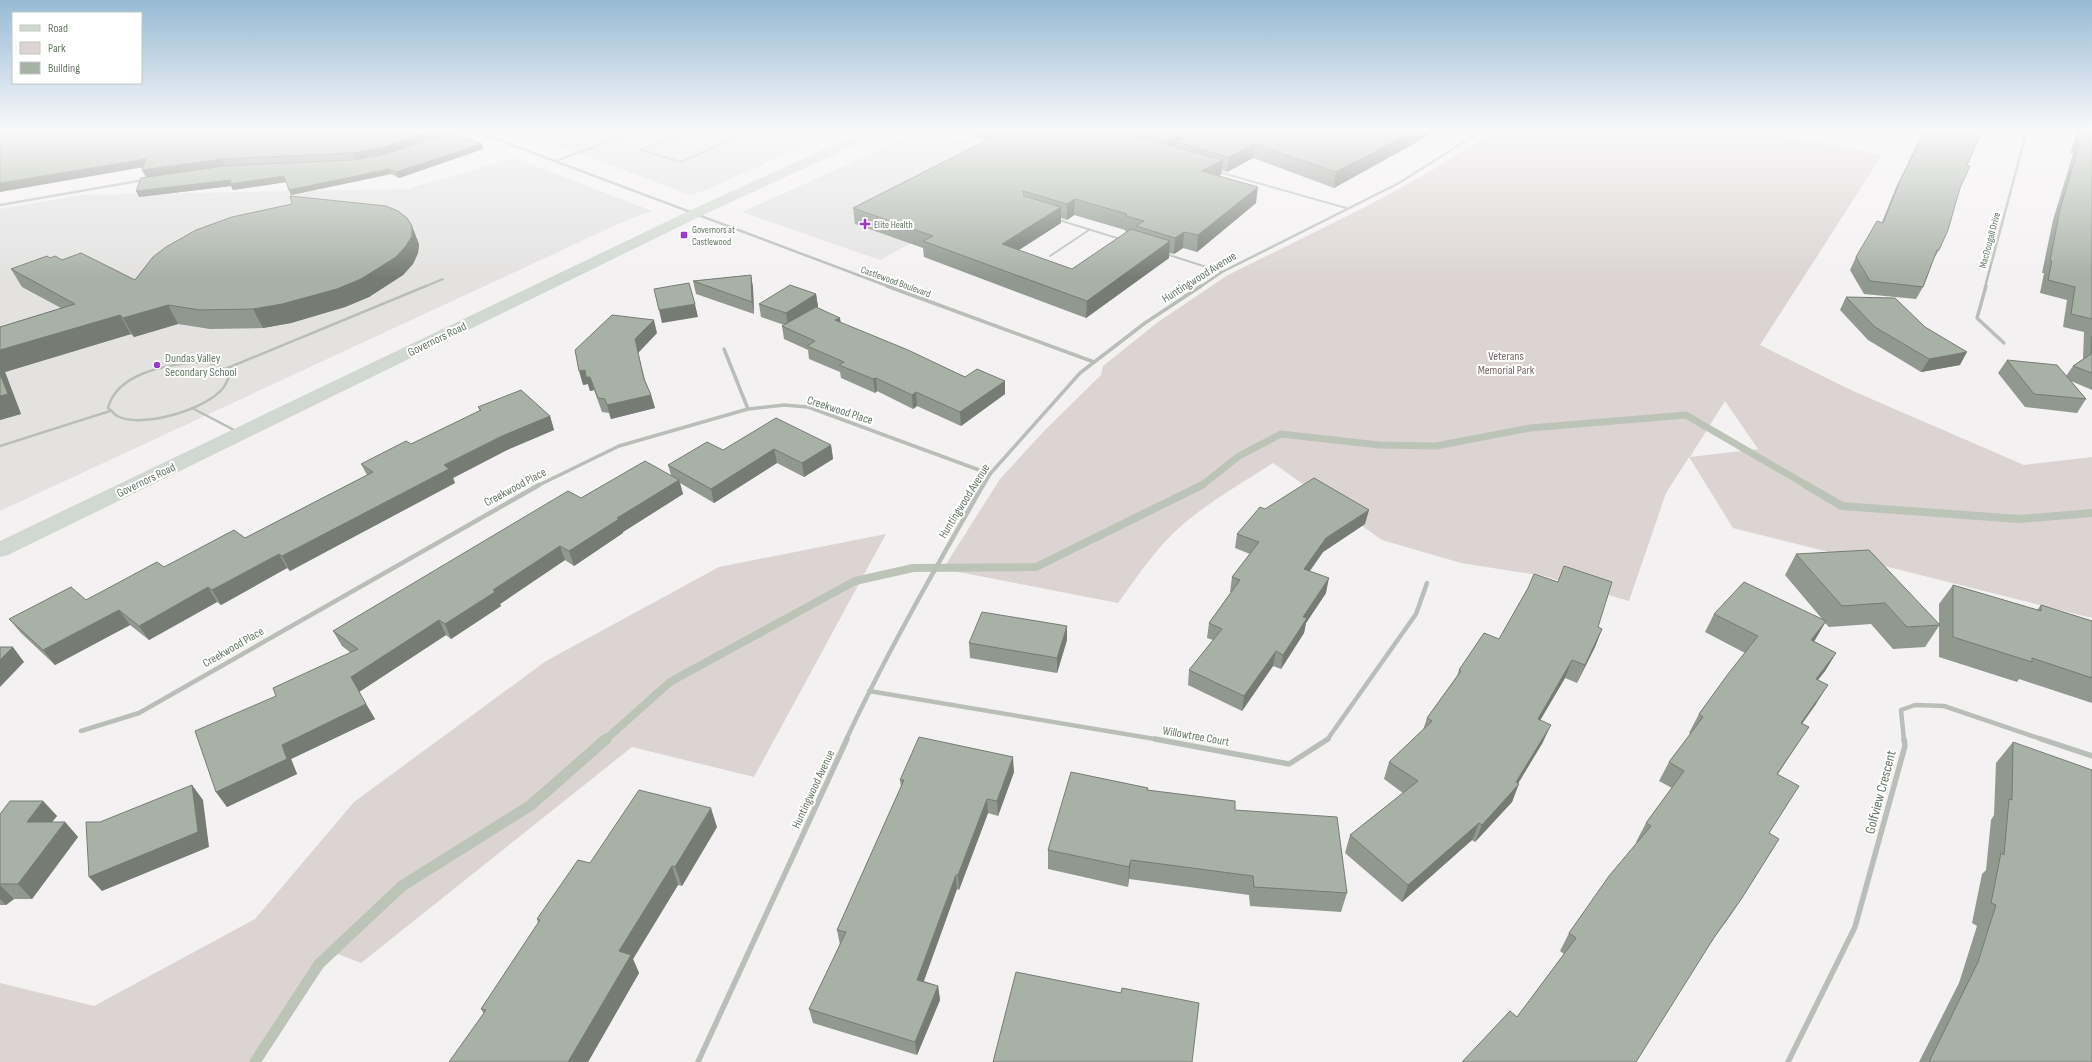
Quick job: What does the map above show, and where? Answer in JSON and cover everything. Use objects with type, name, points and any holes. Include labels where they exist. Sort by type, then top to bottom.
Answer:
[{"type":"main road","name":"Governors Road","points":[[0,550],[694,214],[768,180]]},
{"type":"street","points":[[0,204],[150,180]]},
{"type":"street","name":"Castlewood Boulevard","points":[[604,180],[1094,362]]},
{"type":"street","name":"Huntingwood Avenue","points":[[698,1062],[869,691],[923,589],[990,474],[1080,373],[1145,323],[1222,272],[1404,180]]},
{"type":"street","name":"MacDougall Drive","points":[[2004,343],[1977,318],[2014,180]]},
{"type":"street","points":[[724,349],[748,409]]},
{"type":"street","name":"Creekwood Place","points":[[81,730],[139,713],[536,486],[620,446],[748,409],[784,406],[808,408],[990,474]]},
{"type":"street","name":"Willowtree Court","points":[[869,691],[1227,751],[1289,764],[1328,739],[1416,614],[1427,583]]},
{"type":"street","name":"Golfview Crescent","points":[[1788,1062],[1855,927],[1905,746],[1902,710],[1915,705],[1944,706],[2092,756]]},
{"type":"lane","points":[[1247,180],[1346,208]]},
{"type":"lane","points":[[1054,218],[1126,242]]},
{"type":"lane","points":[[1050,256],[1090,230]]},
{"type":"lane","points":[[1164,253],[1222,272]]},
{"type":"lane","points":[[225,369],[443,279]]},
{"type":"lane","points":[[197,362],[212,363],[225,369],[228,373],[228,381],[222,390],[211,398],[192,408],[167,416],[139,420],[123,418],[110,411],[108,408],[109,400],[116,390],[128,382],[153,370],[197,362]]},
{"type":"lane","points":[[192,408],[241,434]]},
{"type":"lane","points":[[0,446],[110,411]]},
{"type":"shaded area","name":"Dundas Valley Secondary School","points":[[440,180],[571,180],[652,211],[629,219],[0,511],[0,209],[80,195],[407,189]]},
{"type":"shaded area","points":[[649,180],[729,180],[691,195]]},
{"type":"shaded area","points":[[814,180],[1028,180],[880,260],[742,212]]},
{"type":"green space","name":"Veterans Memorial Park","points":[[1416,180],[1866,180],[1760,345],[1853,391],[2024,465],[2092,457],[2092,618],[1733,528],[1689,457],[1666,493],[1629,601],[1544,576],[1461,563],[1382,540],[1273,463],[1214,501],[1171,535],[1155,553],[1118,603],[943,569],[1000,479],[1045,430],[1101,375],[1103,366],[1158,322],[1228,275],[1367,206]],"holes":[[[1725,401],[1758,449],[1690,457]]]},
{"type":"green space","points":[[886,534],[754,777],[632,747],[361,963],[330,951],[300,991],[255,1062],[0,1062],[0,983],[94,1006],[255,919],[354,802],[546,661],[719,567]]},
{"type":"building","points":[[0,180],[21,180],[0,183]]},
{"type":"building","points":[[140,180],[260,180],[230,184],[231,180],[136,191]]},
{"type":"building","points":[[285,180],[339,180],[289,190]]},
{"type":"building","points":[[909,180],[1231,180],[1258,187],[1198,235],[1184,232],[1175,238],[1136,226],[1144,221],[1126,216],[1127,214],[1075,199],[1067,204],[1023,191],[1024,196],[1061,207],[1002,244],[1072,269],[1131,229],[1170,241],[1087,301],[923,241],[933,236],[853,208]]},
{"type":"building","points":[[1901,180],[1964,180],[1948,230],[1939,250],[1937,250],[1923,287],[1870,281],[1856,257],[1877,221],[1883,223]]},
{"type":"building","points":[[2069,180],[2092,180],[2092,319],[2071,314],[2075,287],[2048,280],[2060,209]]},
{"type":"building","points":[[290,196],[386,206],[398,211],[407,218],[412,226],[412,236],[406,246],[396,257],[361,279],[337,289],[282,304],[253,309],[200,310],[168,305],[123,318],[120,315],[0,350],[0,327],[75,304],[11,269],[47,256],[50,258],[55,256],[62,260],[81,253],[135,280],[153,257],[166,247],[196,230],[232,217],[292,204]]},
{"type":"building","points":[[751,275],[752,302],[693,281]]},
{"type":"building","points":[[689,283],[695,304],[659,310],[654,289]]},
{"type":"building","points":[[790,285],[816,294],[786,313],[759,304]]},
{"type":"building","points":[[1846,297],[1895,298],[1925,327],[1967,352],[1929,359],[1875,327]]},
{"type":"building","points":[[816,307],[840,318],[835,320],[908,350],[965,377],[977,369],[1005,381],[960,412],[916,392],[912,395],[876,378],[873,379],[839,365],[844,362],[807,346],[815,341],[782,326]]},
{"type":"building","points":[[612,315],[654,320],[635,339],[644,379],[651,395],[607,405],[605,399],[598,398],[590,377],[586,377],[585,370],[579,371],[575,350]]},
{"type":"building","points":[[2092,336],[2092,373],[2073,366],[2091,354]]},
{"type":"building","points":[[2007,360],[2057,365],[2086,399],[2034,394]]},
{"type":"building","points":[[0,374],[8,394],[0,396]]},
{"type":"building","points":[[521,390],[550,416],[502,436],[444,465],[449,469],[282,556],[279,554],[212,590],[208,587],[139,626],[119,610],[43,650],[9,619],[71,587],[86,600],[157,562],[164,567],[234,530],[245,538],[373,472],[361,464],[406,441],[411,444],[481,410],[478,407]]},
{"type":"building","points":[[776,418],[831,445],[802,463],[774,449],[711,489],[668,465],[707,442],[723,450]]},
{"type":"building","points":[[645,461],[679,480],[617,518],[619,519],[569,551],[560,546],[493,590],[495,592],[445,624],[439,620],[351,677],[366,704],[282,745],[287,759],[216,792],[195,731],[276,696],[273,688],[358,649],[333,631],[568,491],[581,498]]},
{"type":"building","points":[[1314,478],[1369,510],[1326,538],[1304,569],[1329,578],[1303,617],[1307,618],[1283,655],[1276,651],[1244,696],[1189,670],[1222,629],[1209,623],[1240,580],[1232,577],[1259,542],[1237,534],[1260,507],[1265,509]]},
{"type":"building","points":[[1869,550],[1940,625],[1907,627],[1885,603],[1842,606],[1796,554]]},
{"type":"building","points":[[1564,566],[1612,582],[1598,627],[1602,629],[1585,665],[1572,660],[1538,719],[1551,725],[1516,782],[1519,784],[1482,825],[1479,823],[1408,885],[1350,835],[1418,781],[1389,762],[1432,721],[1427,718],[1461,671],[1459,670],[1484,633],[1499,639],[1528,588],[1534,574],[1558,582]]},
{"type":"building","points":[[1744,582],[1826,621],[1811,640],[1836,653],[1816,679],[1828,685],[1801,723],[1809,727],[1777,774],[1799,786],[1769,833],[1779,839],[1742,898],[1715,936],[1636,1062],[1462,1062],[1510,1011],[1517,1017],[1576,938],[1569,933],[1609,876],[1651,826],[1646,823],[1684,771],[1669,762],[1703,717],[1699,714],[1758,636],[1714,614]]},
{"type":"building","points":[[1953,585],[2041,611],[2041,605],[2092,621],[2092,678],[2032,658],[2032,662],[1953,637]]},
{"type":"building","points":[[982,612],[1067,626],[1057,658],[969,643]]},
{"type":"building","points":[[0,647],[13,647],[0,660]]},
{"type":"building","points":[[919,737],[1013,757],[997,801],[987,799],[958,875],[956,875],[917,980],[938,986],[915,1042],[809,1009],[846,932],[837,930],[904,780],[900,780]]},
{"type":"building","points":[[2013,742],[2092,770],[2092,1062],[1929,1062],[1978,962],[1996,905],[1991,903],[2001,853],[2004,855],[2009,799],[2012,800]]},
{"type":"building","points":[[1071,772],[1148,788],[1147,790],[1235,801],[1235,810],[1337,817],[1347,893],[1254,887],[1253,876],[1131,860],[1129,867],[1048,850]]},
{"type":"building","points":[[192,785],[198,832],[89,877],[86,822],[100,822]]},
{"type":"building","points":[[639,790],[711,808],[675,867],[672,866],[619,951],[631,955],[568,1062],[449,1062],[486,1010],[481,1009],[540,920],[537,919],[578,860],[590,863]]},
{"type":"building","points":[[10,801],[43,801],[27,822],[65,822],[18,884],[0,884],[0,814]]},
{"type":"building","points":[[1016,972],[1121,993],[1122,988],[1199,1003],[1192,1062],[993,1062]]},
{"type":"waterway","points":[[1201,486],[1239,456],[1281,434],[1379,445],[1436,446],[1530,428],[1686,415],[1808,486]]},
{"type":"waterway","points":[[605,740],[670,682],[855,581],[913,568],[1036,567],[1202,485]]},
{"type":"waterway","points":[[1806,485],[1842,506],[2019,519],[2092,513]]},
{"type":"waterway","points":[[255,1062],[319,964],[402,886],[531,805],[606,739]]},
{"type":"place","name":"Elite Health","points":[[865,224]]},
{"type":"place","name":"Governors at Castlewood","points":[[684,235]]},
{"type":"place","name":"Dundas Valley Secondary School","points":[[157,365]]}]
